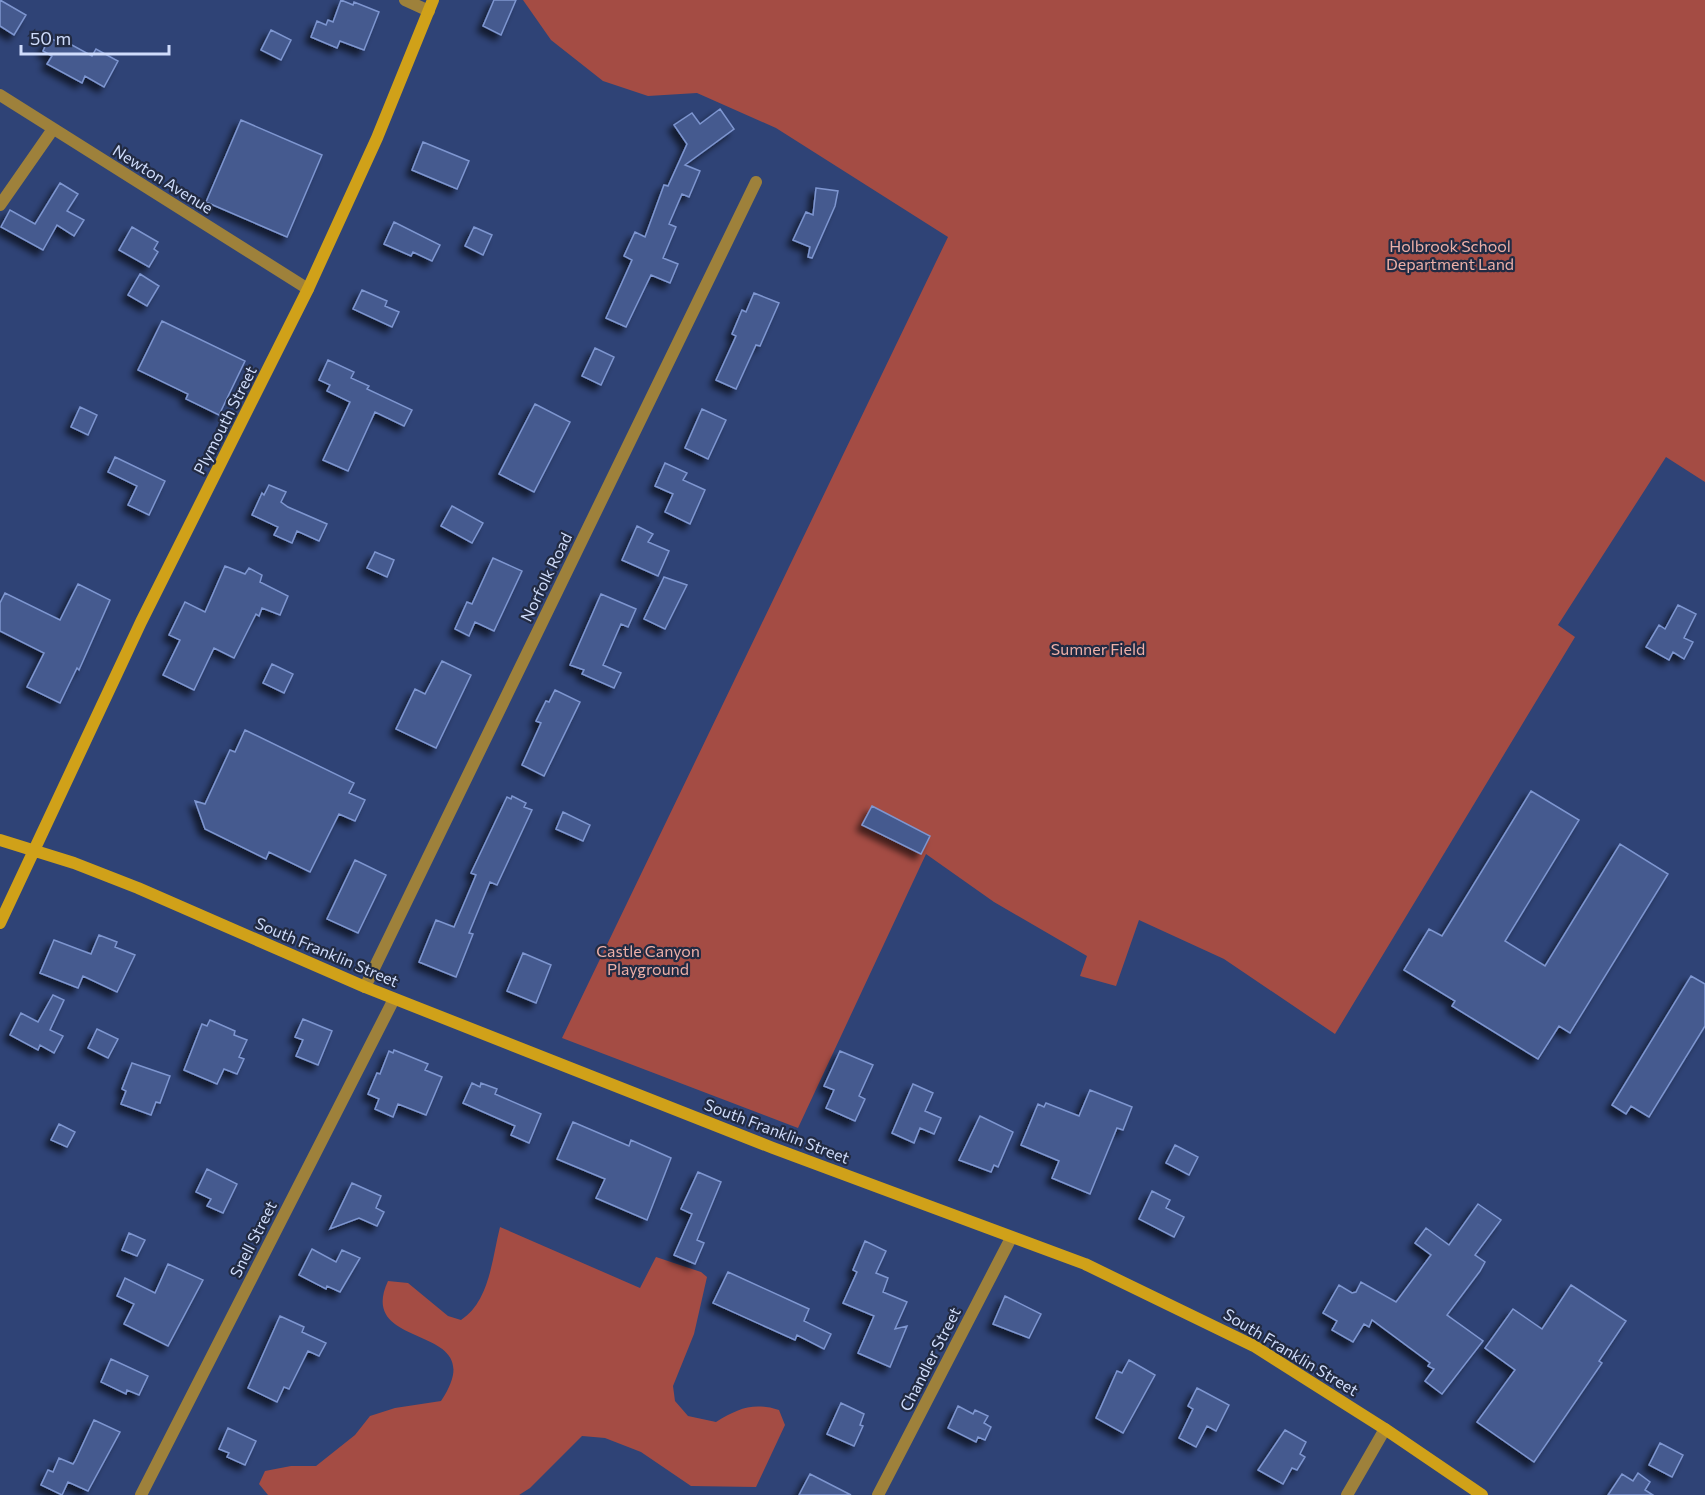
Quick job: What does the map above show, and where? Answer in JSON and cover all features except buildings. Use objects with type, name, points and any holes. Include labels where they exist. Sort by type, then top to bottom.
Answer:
[{"type":"main road","name":"Plymouth Street","points":[[0,923],[141,622],[308,289],[377,138],[431,6]]},
{"type":"main road","name":"South Franklin Street","points":[[0,840],[138,888],[394,999],[773,1148],[1085,1264],[1254,1346],[1385,1429],[1482,1495]]},
{"type":"street","points":[[405,0],[431,6]]},
{"type":"street","name":"Newton Avenue","points":[[0,95],[308,289]]},
{"type":"street","points":[[0,205],[53,129]]},
{"type":"street","name":"Norfolk Road","points":[[365,987],[756,182]]},
{"type":"street","name":"Snell Street","points":[[141,1495],[394,999]]},
{"type":"street","name":"Chandler Street","points":[[878,1495],[1011,1238]]},
{"type":"street","points":[[1347,1495],[1385,1429]]},
{"type":"green space","points":[[523,0],[1705,0],[1705,482],[1666,457],[1558,625],[1575,637],[1335,1034],[1224,959],[1139,920],[1116,986],[1080,976],[1087,956],[994,902],[926,854],[798,1128],[562,1038],[948,237],[776,128],[697,93],[648,96],[603,81],[551,40]]},
{"type":"green space","points":[[500,1227],[640,1288],[656,1257],[701,1272],[707,1277],[694,1334],[673,1386],[675,1401],[688,1416],[716,1422],[746,1408],[762,1407],[779,1410],[785,1425],[756,1487],[691,1486],[641,1452],[605,1438],[582,1436],[530,1488],[519,1495],[268,1495],[259,1484],[265,1471],[291,1466],[316,1466],[355,1435],[370,1416],[395,1408],[441,1401],[453,1376],[451,1358],[439,1347],[404,1330],[390,1319],[383,1304],[388,1281],[408,1283],[448,1316],[461,1320],[471,1312],[484,1290]]},
{"type":"park label","name":"Holbrook School Department Land","points":[[1450,255]]},
{"type":"park label","name":"Sumner Field","points":[[1098,649]]},
{"type":"park label","name":"Castle Canyon Playground","points":[[648,960]]}]
